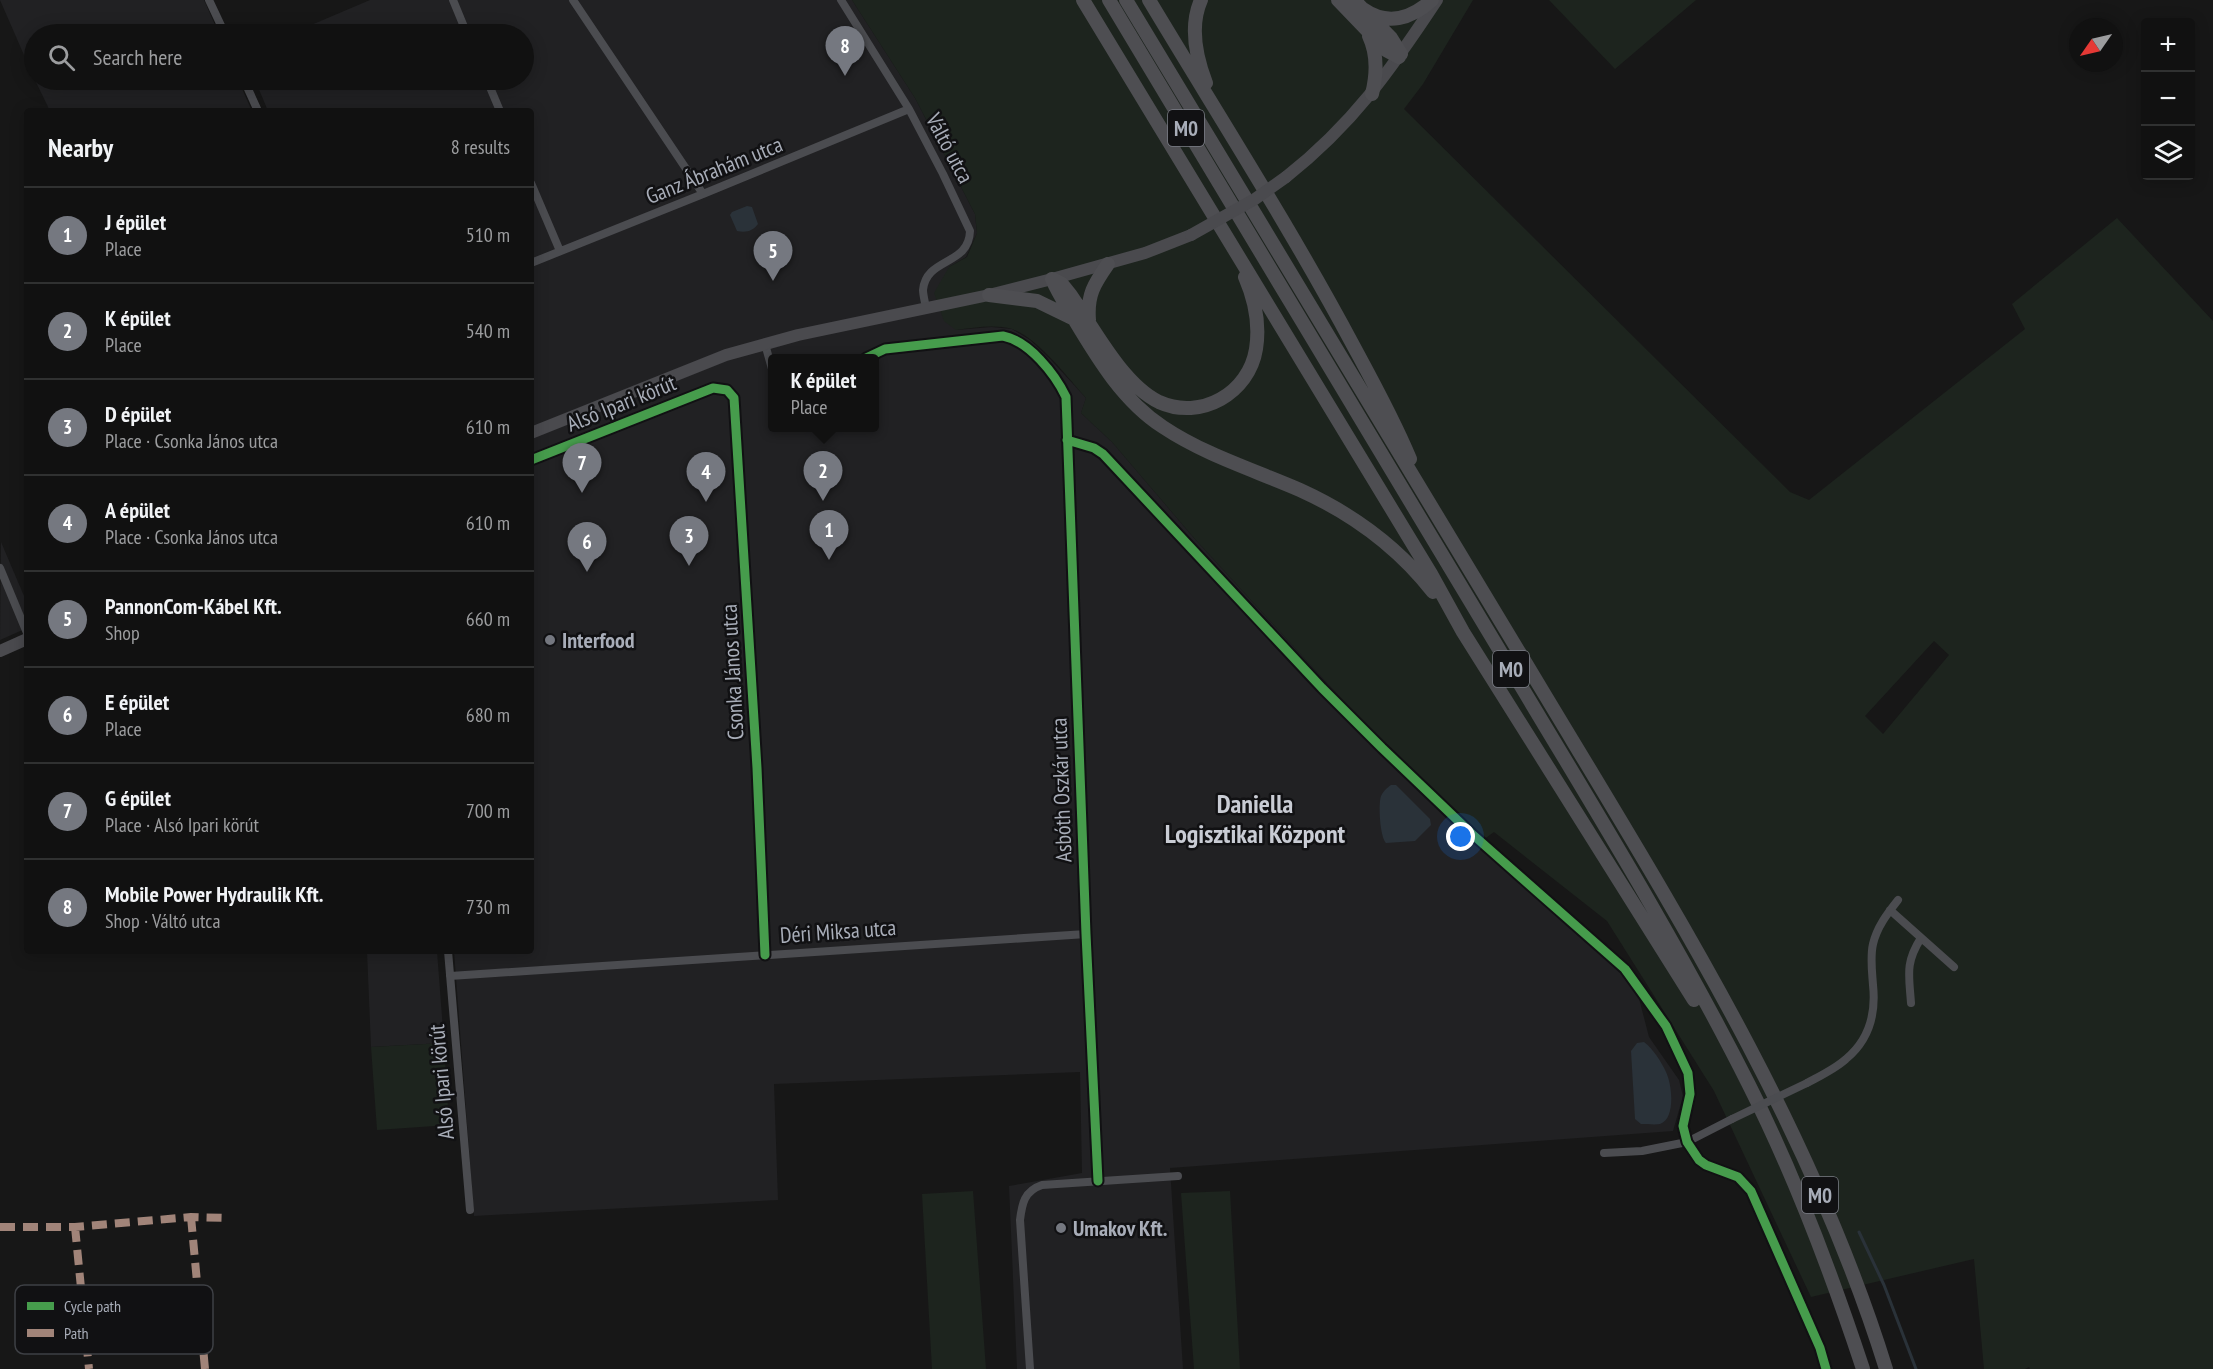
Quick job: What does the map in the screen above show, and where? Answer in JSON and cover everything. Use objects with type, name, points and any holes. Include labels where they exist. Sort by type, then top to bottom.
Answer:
[{"type":"highway","points":[[1083,0],[1425,564],[1463,632],[1668,958],[1723,1050],[1750,1088]]},
{"type":"highway","name":"M0","points":[[1109,0],[1606,828],[1674,946],[1750,1088],[1824,1257],[1863,1369]]},
{"type":"highway","name":"M0","points":[[1126,0],[1643,857],[1772,1089],[1847,1258],[1886,1369]]},
{"type":"highway","points":[[1149,0],[1289,229],[1405,447],[1424,494]]},
{"type":"highway","points":[[1201,0],[1194,27],[1200,66],[1231,134]]},
{"type":"highway","points":[[1338,0],[1386,50],[1400,56]]},
{"type":"highway","points":[[1359,4],[1371,15],[1395,20],[1416,13],[1434,0]]},
{"type":"highway","points":[[1359,4],[1391,38],[1400,56]]},
{"type":"highway","points":[[1366,29],[1376,60],[1372,94]]},
{"type":"highway","points":[[1052,279],[1062,284],[1120,368],[1140,390],[1168,405],[1197,407],[1215,403],[1239,385],[1248,373],[1256,352],[1258,323],[1248,284],[1231,245]]},
{"type":"highway","points":[[1089,322],[1090,293],[1108,264]]},
{"type":"highway","points":[[1052,279],[1057,293],[1119,387],[1133,404],[1150,418],[1200,448],[1300,490],[1358,521],[1391,545],[1406,560],[1463,632]]},
{"type":"highway","points":[[988,295],[1037,301],[1075,320]]},
{"type":"main road","points":[[534,432],[726,355],[765,344],[1052,279],[1153,250],[1191,235],[1255,199],[1286,177],[1334,136],[1372,94],[1400,56],[1434,0]]},
{"type":"main road","points":[[0,651],[24,640]]},
{"type":"street","points":[[209,0],[220,24]]},
{"type":"street","points":[[453,0],[463,24]]},
{"type":"street","points":[[573,0],[703,194]]},
{"type":"street","name":"Váltó utca","points":[[841,0],[909,109],[970,231],[970,239],[964,251],[941,264],[926,281],[923,290],[926,308]]},
{"type":"street","points":[[249,90],[257,108]]},
{"type":"street","points":[[491,90],[499,108]]},
{"type":"street","name":"Ganz Ábrahám utca","points":[[534,262],[909,109]]},
{"type":"street","points":[[534,190],[560,251]]},
{"type":"street","name":"Asbóth Oszkár utca","points":[[874,354],[885,349],[1003,336],[1026,346],[1061,387],[1066,397],[1086,934],[1098,1181]]},
{"type":"street","points":[[765,344],[768,355]]},
{"type":"street","name":"Alsó Ipari körút","points":[[534,459],[713,388],[727,390]]},
{"type":"street","name":"Csonka János utca","points":[[727,390],[734,398],[757,768],[765,955]]},
{"type":"street","points":[[1067,440],[1094,448],[1103,454],[1322,688],[1382,748],[1472,834],[1625,969],[1666,1026],[1688,1073],[1690,1094],[1683,1126],[1687,1142],[1699,1160],[1738,1177],[1751,1191],[1820,1348],[1826,1369]]},
{"type":"street","points":[[0,568],[24,626]]},
{"type":"street","points":[[1604,1153],[1642,1151],[1687,1142],[1807,1083],[1846,1060],[1865,1036],[1872,1017],[1874,1004],[1871,962],[1873,944],[1880,923],[1898,900]]},
{"type":"street","points":[[1890,910],[1954,968]]},
{"type":"street","name":"Déri Miksa utca","points":[[450,976],[1086,934]]},
{"type":"street","points":[[1911,1003],[1909,963],[1921,938]]},
{"type":"street","name":"Alsó Ipari körút","points":[[448,954],[470,1210]]},
{"type":"street","points":[[1030,1369],[1020,1220],[1024,1198],[1029,1191],[1042,1185],[1178,1176]]},
{"type":"shaded area","points":[[0,0],[204,0],[215,24],[24,24],[24,55]]},
{"type":"shaded area","points":[[370,0],[852,0],[915,98],[975,214],[977,233],[966,257],[949,267],[956,330],[991,327],[1012,329],[1030,340],[1086,398],[1081,413],[1112,442],[1194,538],[1350,708],[1483,840],[1631,968],[1649,1037],[1679,1080],[1683,1096],[1673,1131],[1170,1168],[1183,1369],[1017,1369],[1009,1186],[1082,1173],[1080,1072],[774,1084],[778,1200],[474,1216],[454,954],[534,954],[534,108],[267,108],[259,90],[534,90],[534,24],[314,24]]},
{"type":"shaded area","points":[[852,0],[1473,0],[1423,84],[1404,109],[1790,492],[1809,500],[2025,329],[2012,304],[2117,218],[2213,321],[2213,1369],[2030,1369],[2029,1367],[2025,1369],[1984,1369],[1974,1259],[1811,1297],[1714,1091],[1607,921],[1494,832],[1483,840],[1350,708],[1194,538],[1112,442],[1081,413],[1086,398],[1042,349],[1012,329],[977,327],[956,330],[944,321],[934,293],[949,267],[967,257],[977,233],[975,214],[915,98]],"holes":[[[1934,641],[1949,655],[1883,734],[1865,716]]]},
{"type":"shaded area","points":[[1549,0],[1696,0],[1615,69]]},
{"type":"shaded area","points":[[40,90],[243,90],[251,108],[49,108]]},
{"type":"shaded area","points":[[747,206],[752,207],[758,224],[749,231],[737,231],[730,215]]},
{"type":"shaded area","points":[[1,542],[24,596],[24,629],[0,640]]},
{"type":"shaded area","points":[[1391,785],[1396,785],[1430,819],[1431,825],[1415,841],[1386,843],[1384,840],[1380,820],[1380,800],[1383,792]]},
{"type":"shaded area","points":[[367,954],[437,954],[444,1043],[371,1047]]},
{"type":"shaded area","points":[[1644,1042],[1659,1060],[1670,1084],[1671,1109],[1665,1121],[1660,1124],[1641,1124],[1635,1119],[1631,1051],[1637,1043]]},
{"type":"shaded area","points":[[444,1043],[449,1125],[377,1130],[371,1047]]},
{"type":"shaded area","points":[[973,1191],[986,1369],[932,1369],[922,1194]]},
{"type":"shaded area","points":[[1230,1191],[1240,1369],[1194,1369],[1181,1193]]},
{"type":"waterway","points":[[1859,1232],[1884,1285],[1916,1369]]},
{"type":"marked path","points":[[191,1217],[197,1285]]},
{"type":"marked path","points":[[0,1227],[75,1227],[191,1217],[227,1218]]},
{"type":"marked path","points":[[75,1227],[81,1285]]},
{"type":"marked path","points":[[88,1354],[89,1369]]},
{"type":"marked path","points":[[204,1354],[205,1369]]},
{"type":"cycle path","points":[[874,354],[885,349],[1003,336],[1013,339],[1031,351],[1055,378],[1066,397],[1086,934],[1098,1181]]},
{"type":"cycle path","points":[[534,459],[713,388],[727,390],[734,398],[757,768],[765,955]]},
{"type":"cycle path","points":[[1067,440],[1094,448],[1103,454],[1322,688],[1382,748],[1472,834],[1625,969],[1666,1026],[1688,1073],[1690,1094],[1683,1126],[1687,1142],[1699,1160],[1738,1177],[1751,1191],[1820,1348],[1826,1369]]},
{"type":"place","name":"Mobile Power Hydraulik Kft.","points":[[845,76]]},
{"type":"place","name":"PannonCom-Kábel Kft.","points":[[773,281]]},
{"type":"place","name":"G épület","points":[[582,493]]},
{"type":"place","name":"K épület","points":[[823,501]]},
{"type":"place","name":"A épület","points":[[706,502]]},
{"type":"place","name":"J épület","points":[[829,560]]},
{"type":"place","name":"D épület","points":[[689,566]]},
{"type":"place","name":"E épület","points":[[587,572]]},
{"type":"place","name":"Interfood","points":[[550,640]]},
{"type":"place","name":"Umakov Kft.","points":[[1061,1228]]},
{"type":"district","name":"Daniella Logisztikai Központ","points":[[1255,818]]}]
